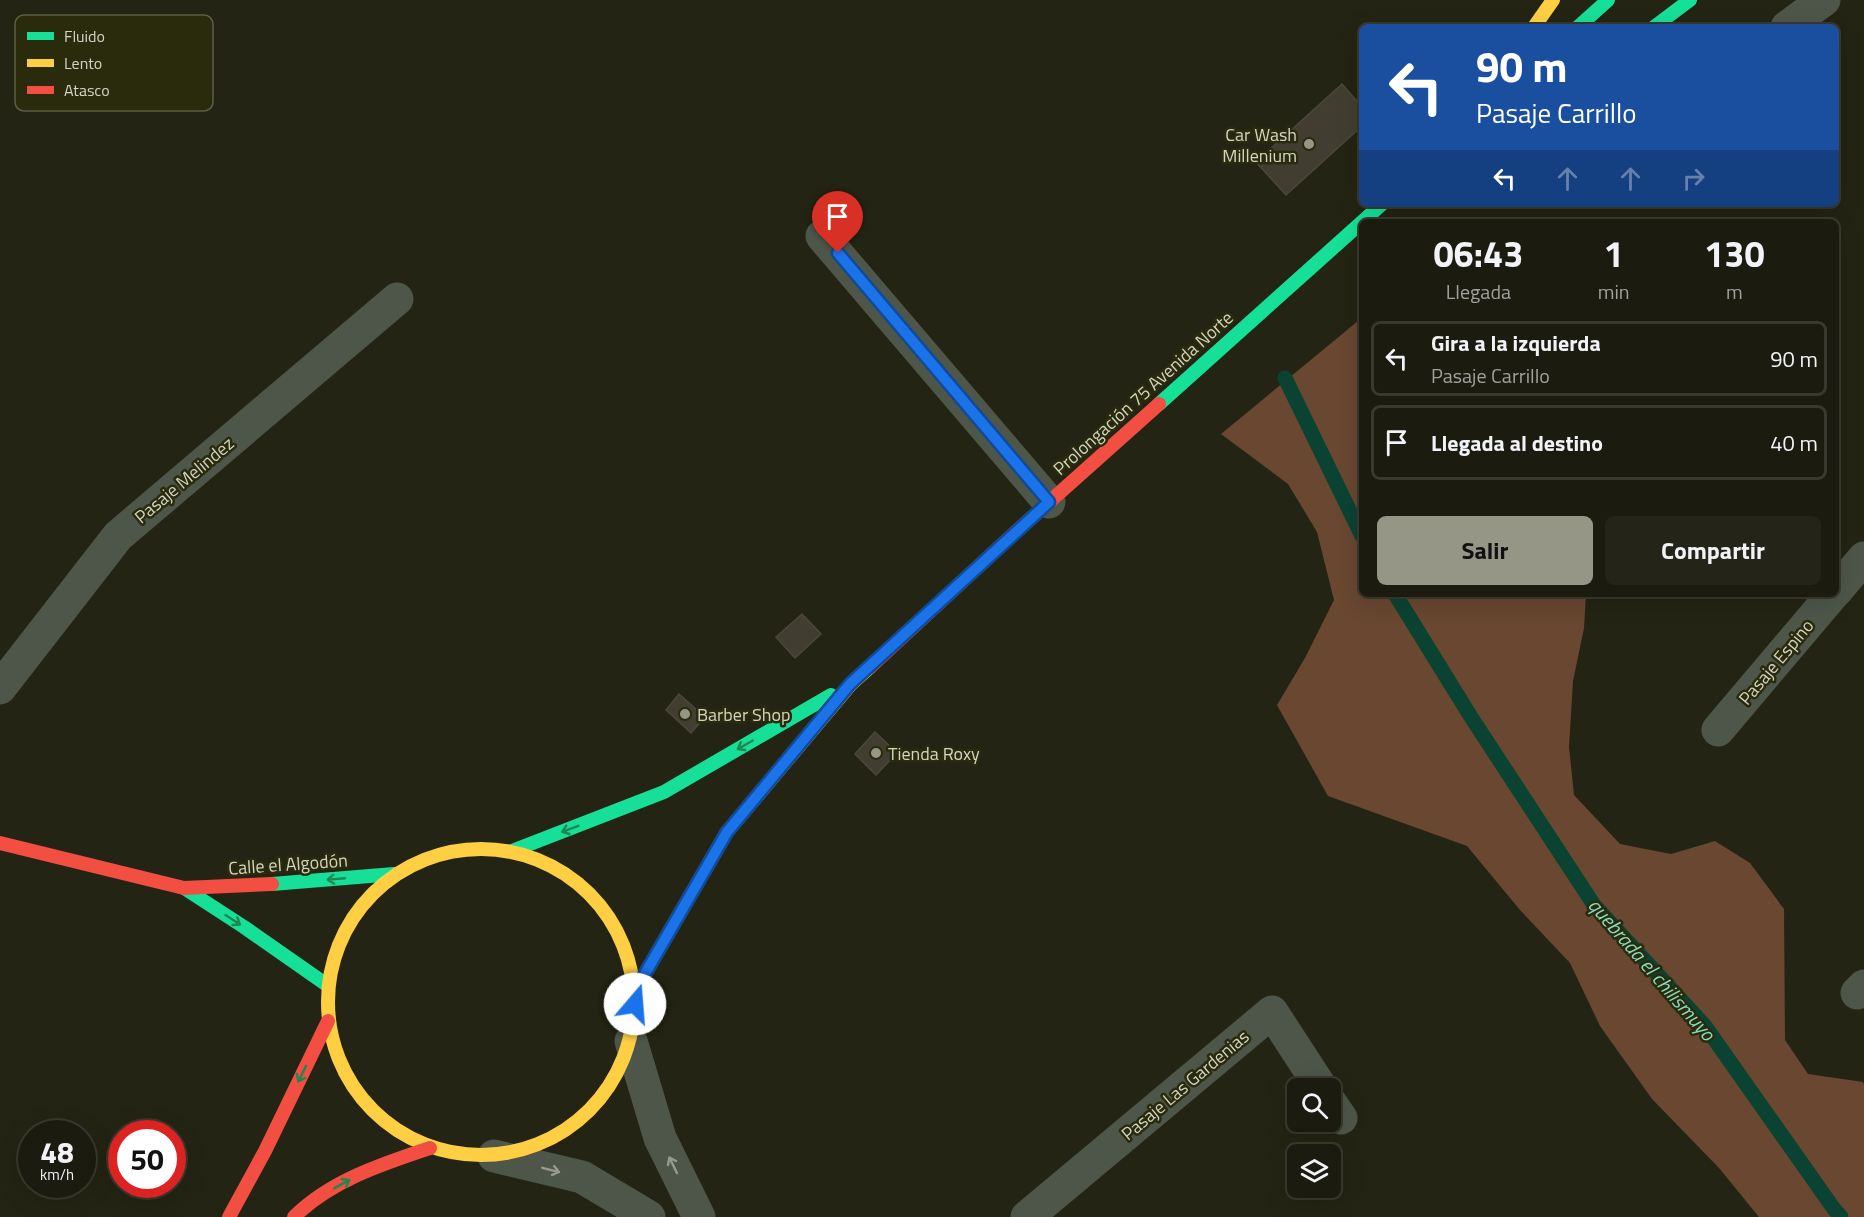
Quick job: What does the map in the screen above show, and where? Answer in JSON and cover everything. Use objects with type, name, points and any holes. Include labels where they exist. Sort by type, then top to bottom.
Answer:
[{"type":"main road","points":[[1536,24],[1553,0]]},
{"type":"main road","points":[[1581,24],[1608,0]]},
{"type":"main road","points":[[1658,24],[1690,0]]},
{"type":"main road","name":"Prolongación 75 Avenida Norte","points":[[1365,219],[1379,207]]},
{"type":"main road","name":"Prolongación 75 Avenida Norte","points":[[635,991],[727,832],[850,684],[1359,225]]},
{"type":"main road","name":"Prolongación 75 Avenida Norte","points":[[512,851],[664,792],[850,684]]},
{"type":"main road","name":"Calle el Algodón","points":[[0,843],[184,888],[300,883],[394,874]]},
{"type":"main road","points":[[471,848],[512,851],[559,869],[597,901],[623,943],[635,991],[635,1016],[631,1041],[612,1085],[582,1120],[540,1145],[494,1156],[462,1155],[430,1148],[393,1128],[361,1099],[339,1063],[328,1021],[327,985],[341,935],[364,901],[394,874],[431,856],[471,848]]},
{"type":"main road","name":"Calle el Algodón","points":[[184,888],[327,985]]},
{"type":"main road","points":[[229,1217],[265,1151],[328,1021]]},
{"type":"main road","points":[[294,1217],[309,1203],[371,1168],[430,1148]]},
{"type":"street","points":[[1791,24],[1824,0]]},
{"type":"street","points":[[822,236],[1049,502]]},
{"type":"street","name":"Pasaje Melindez","points":[[0,688],[118,536],[398,299]]},
{"type":"street","name":"Pasaje Espino","points":[[1839,587],[1864,558]]},
{"type":"street","name":"Pasaje Espino","points":[[1718,730],[1831,597]]},
{"type":"street","name":"Pasaje Las Gardenias","points":[[1027,1217],[1272,1012],[1315,1078]]},
{"type":"street","points":[[631,1041],[660,1138],[699,1217]]},
{"type":"street","points":[[494,1156],[582,1177],[649,1217]]},
{"type":"shaded area","points":[[1358,321],[1359,597],[1586,597],[1584,628],[1573,681],[1569,747],[1574,795],[1620,844],[1671,854],[1715,841],[1750,863],[1784,909],[1785,1040],[1808,1074],[1863,1082],[1864,1085],[1864,1217],[1759,1217],[1719,1168],[1652,1099],[1600,1026],[1570,963],[1520,910],[1467,846],[1328,796],[1277,705],[1305,658],[1334,600],[1317,532],[1288,484],[1221,434]]},
{"type":"building","name":"Car Wash Millenium","points":[[1342,84],[1359,104],[1359,129],[1286,195],[1256,162]]},
{"type":"building","points":[[802,614],[821,634],[795,658],[776,637]]},
{"type":"building","name":"Barber Shop","points":[[679,694],[705,717],[691,733],[666,710]]},
{"type":"building","name":"Tienda Roxy","points":[[875,732],[897,753],[876,775],[855,754]]},
{"type":"waterway","name":"quebrada el chilismuyo","points":[[1285,378],[1359,530]]},
{"type":"waterway","name":"quebrada el chilismuyo","points":[[1397,597],[1471,717],[1594,905],[1705,1026],[1841,1217]]},
{"type":"traffic: fast","points":[[1581,24],[1608,0]]},
{"type":"traffic: fast","points":[[1658,24],[1690,0]]},
{"type":"traffic: fast","points":[[1365,219],[1379,207]]},
{"type":"traffic: fast","points":[[1159,404],[1359,225]]},
{"type":"traffic: fast","points":[[512,851],[664,792],[831,695]]},
{"type":"traffic: fast","points":[[272,884],[394,874]]},
{"type":"traffic: fast","points":[[184,888],[327,985]]},
{"type":"traffic: slow","points":[[1536,24],[1553,0]]},
{"type":"traffic: slow","points":[[635,991],[727,832],[851,684],[870,667]]},
{"type":"traffic: slow","points":[[466,849],[496,849],[540,860],[566,874],[590,893],[609,917],[623,943],[632,972],[634,1002],[632,1032],[623,1061],[609,1087],[590,1111],[566,1130],[526,1149],[496,1155],[466,1155],[422,1144],[396,1130],[372,1111],[362,1099],[339,1061],[334,1047],[328,1017],[328,987],[339,943],[353,917],[372,893],[384,883],[422,860],[436,855],[466,849]]},
{"type":"traffic: jam","points":[[870,667],[1159,404]]},
{"type":"traffic: jam","points":[[0,843],[184,888],[272,884]]},
{"type":"traffic: jam","points":[[229,1217],[265,1151],[328,1021]]},
{"type":"traffic: jam","points":[[294,1217],[308,1204],[340,1184],[375,1167],[430,1148]]},
{"type":"place","name":"Car Wash Millenium","points":[[1309,144]]},
{"type":"place","name":"Barber Shop","points":[[685,714]]},
{"type":"place","name":"Tienda Roxy","points":[[876,753]]},
{"type":"route","points":[[635,1004],[635,991],[727,832],[850,684],[1049,502],[838,253]]}]
